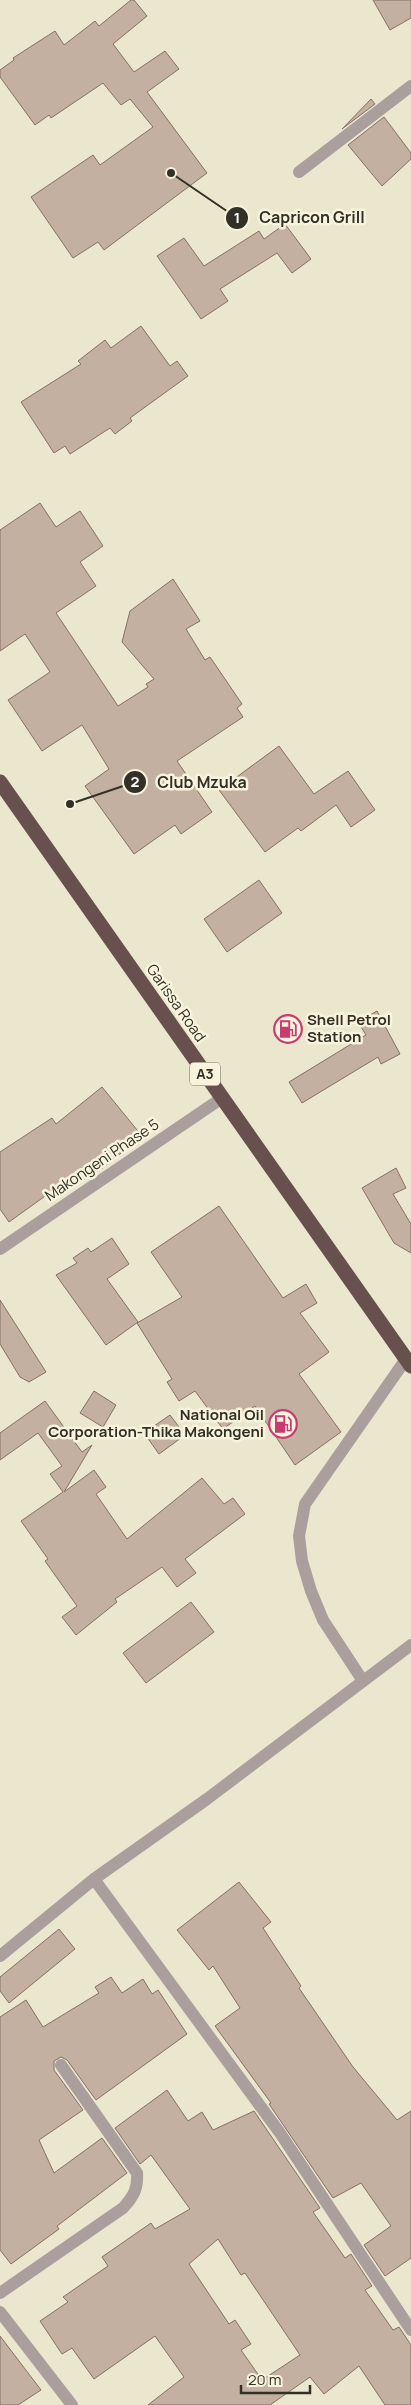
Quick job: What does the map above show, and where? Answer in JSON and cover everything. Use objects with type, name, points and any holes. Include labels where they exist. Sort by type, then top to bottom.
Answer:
[{"type":"highway","name":"Garissa Road","points":[[0,782],[408,1362]]},
{"type":"street","points":[[299,172],[411,86]]},
{"type":"street","name":"Makongeni Phase 5","points":[[0,1249],[222,1098]]},
{"type":"street","points":[[363,1681],[323,1620],[311,1591],[302,1561],[299,1536],[305,1504],[408,1362]]},
{"type":"street","points":[[0,1956],[94,1880],[207,1799],[411,1644]]},
{"type":"street","points":[[94,1880],[280,2133],[411,2330]]},
{"type":"street","points":[[0,2294],[123,2208],[133,2197],[138,2185],[137,2172],[61,2065]]},
{"type":"street","points":[[0,2312],[72,2405]]},
{"type":"building","points":[[131,0],[134,0],[147,16],[113,44],[134,72],[165,51],[179,69],[147,92],[207,173],[104,250],[98,242],[73,258],[31,197],[93,155],[100,165],[153,127],[130,99],[121,105],[103,83],[51,118],[49,115],[35,125],[0,77],[0,70],[14,60],[13,58],[55,31],[64,45],[95,21],[99,26]]},
{"type":"building","points":[[373,0],[411,0],[411,18],[390,30]]},
{"type":"building","points":[[371,99],[375,104],[342,129]]},
{"type":"building","points":[[384,117],[411,153],[411,159],[382,186],[348,145]]},
{"type":"building","points":[[285,224],[311,259],[292,273],[277,253],[220,289],[228,301],[201,319],[157,256],[184,238],[204,266],[259,231],[264,239]]},
{"type":"building","points":[[141,326],[170,366],[177,361],[188,376],[130,418],[132,421],[115,434],[110,428],[70,454],[65,446],[54,453],[21,402],[81,364],[78,361],[105,340],[111,348]]},
{"type":"building","points":[[40,503],[56,527],[80,511],[103,546],[80,562],[96,586],[56,613],[118,706],[148,687],[146,684],[154,679],[122,642],[130,611],[173,579],[200,621],[186,629],[205,660],[210,657],[242,704],[237,708],[243,717],[177,761],[212,812],[181,834],[175,825],[134,854],[85,786],[109,769],[82,725],[42,751],[8,700],[50,672],[25,634],[0,651],[0,530]]},
{"type":"building","points":[[279,746],[314,794],[348,771],[375,810],[351,827],[336,805],[301,831],[298,828],[265,852],[219,790]]},
{"type":"building","points":[[259,880],[282,913],[227,952],[204,919]]},
{"type":"building","points":[[377,1011],[400,1054],[381,1064],[378,1057],[302,1103],[289,1082],[366,1035],[358,1022]]},
{"type":"building","points":[[102,1087],[142,1136],[104,1167],[52,1200],[48,1194],[9,1222],[0,1209],[0,1152],[52,1118],[56,1124]]},
{"type":"building","points":[[396,1168],[406,1188],[393,1194],[411,1224],[411,1253],[394,1243],[362,1188]]},
{"type":"building","points":[[219,1206],[283,1298],[306,1284],[317,1303],[300,1313],[329,1352],[299,1374],[341,1432],[295,1465],[255,1406],[223,1429],[195,1391],[179,1401],[167,1382],[172,1379],[137,1323],[182,1297],[151,1252]]},
{"type":"building","points":[[112,1238],[129,1264],[107,1279],[138,1322],[106,1345],[56,1275],[77,1263],[73,1258],[88,1248],[91,1252]]},
{"type":"building","points":[[0,1300],[46,1372],[29,1382],[20,1377],[0,1344]]},
{"type":"building","points":[[94,1391],[116,1405],[103,1427],[80,1413]]},
{"type":"building","points":[[45,1401],[82,1452],[92,1445],[64,1492],[94,1470],[106,1487],[96,1494],[127,1539],[202,1478],[224,1504],[233,1498],[245,1514],[185,1559],[196,1573],[177,1587],[162,1567],[115,1599],[117,1602],[76,1635],[62,1617],[77,1606],[45,1561],[48,1559],[21,1521],[63,1492],[50,1474],[62,1466],[38,1433],[0,1460],[0,1433]]},
{"type":"building","points":[[170,1415],[185,1435],[159,1454],[144,1433]]},
{"type":"building","points":[[191,1602],[214,1632],[146,1683],[123,1653]]},
{"type":"building","points":[[239,1882],[271,1922],[263,1928],[301,1986],[299,1988],[353,2067],[397,2120],[411,2111],[411,2258],[385,2276],[364,2245],[391,2226],[361,2183],[333,2198],[269,2104],[271,2103],[215,2026],[240,2008],[213,1966],[209,1970],[177,1930]]},
{"type":"building","points":[[59,1929],[75,1949],[9,2003],[0,1991],[0,1977]]},
{"type":"building","points":[[111,1977],[122,1993],[143,1979],[152,1994],[158,1990],[187,2034],[96,2100],[67,2060],[61,2057],[54,2061],[54,2070],[83,2110],[39,2140],[54,2173],[102,2138],[127,2173],[57,2226],[59,2229],[11,2264],[0,2250],[0,2017],[26,2000],[43,2027],[99,1993],[95,1987]]},
{"type":"building","points":[[167,2090],[188,2121],[202,2112],[213,2130],[254,2111],[320,2208],[313,2212],[345,2258],[351,2254],[372,2286],[365,2290],[393,2330],[399,2327],[411,2345],[411,2405],[385,2405],[359,2366],[324,2394],[310,2377],[270,2405],[148,2405],[184,2377],[155,2336],[94,2379],[72,2348],[62,2354],[40,2321],[68,2302],[63,2297],[108,2266],[102,2257],[151,2223],[155,2229],[190,2209],[151,2155],[140,2164],[115,2128]],"holes":[[[218,2239],[241,2275],[245,2273],[300,2355],[262,2380],[241,2350],[251,2344],[235,2320],[229,2324],[189,2264]]]},
{"type":"building","points":[[0,2336],[41,2390],[18,2405],[0,2405]]},
{"type":"place","name":"Capricon Grill","points":[[171,173]]},
{"type":"place","name":"Club Mzuka","points":[[70,804]]},
{"type":"place","name":"Shell Petrol Station","points":[[288,1029]]},
{"type":"place","name":"National Oil Corporation-Thika Makongeni","points":[[283,1424]]}]
